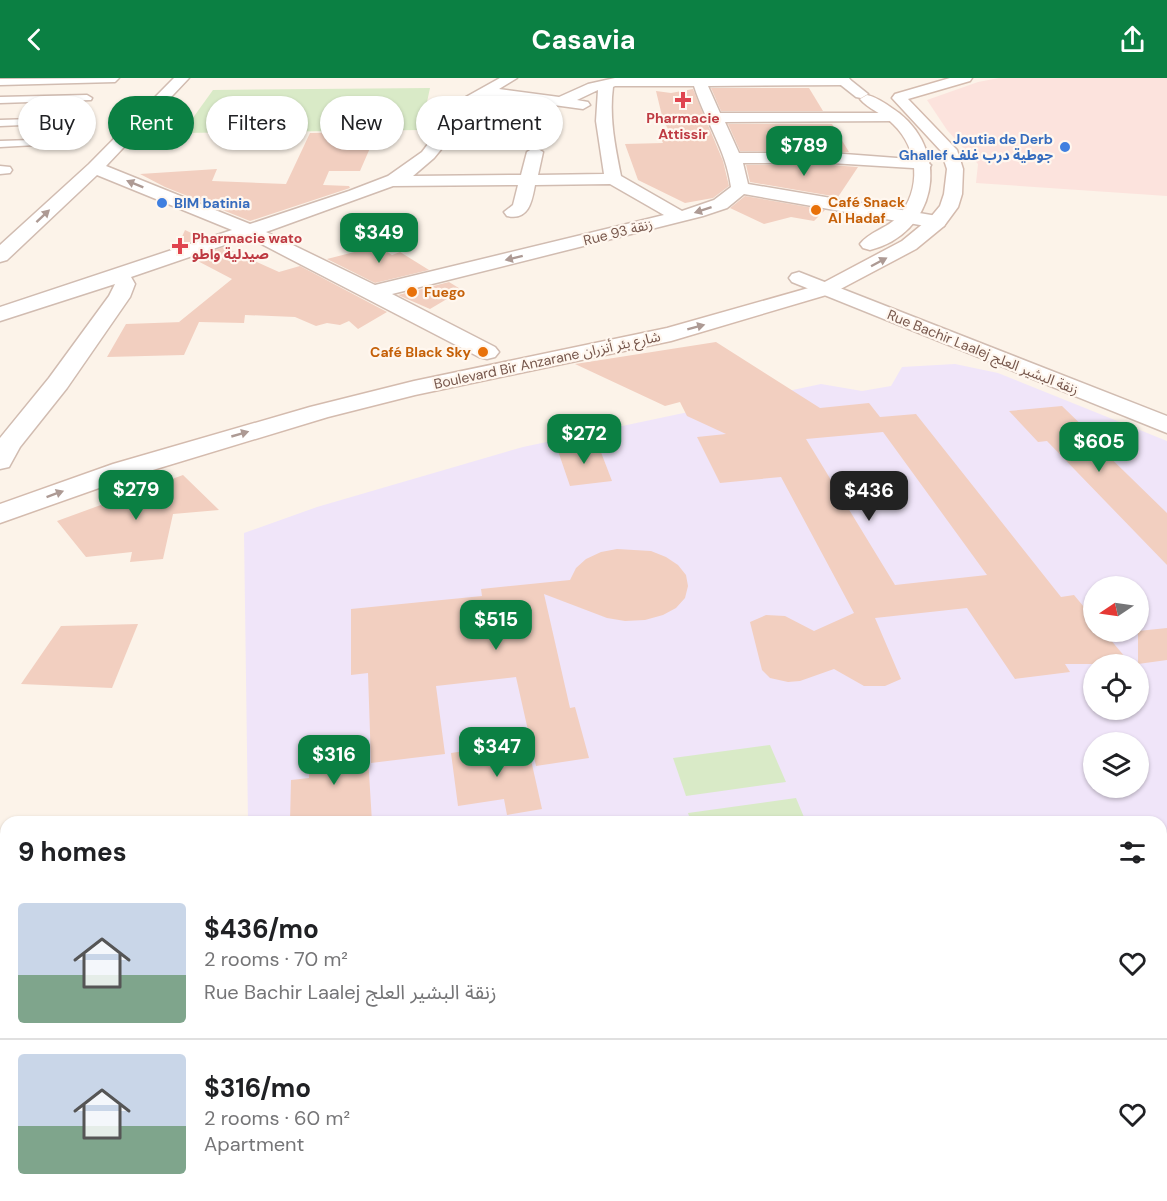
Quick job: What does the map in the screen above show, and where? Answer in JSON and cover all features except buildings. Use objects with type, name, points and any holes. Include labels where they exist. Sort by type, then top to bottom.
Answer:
[{"type":"street","points":[[0,256],[95,168],[182,78]]},
{"type":"street","points":[[0,314],[342,200],[392,181],[410,171],[431,153],[440,139],[450,112],[510,78]]},
{"type":"street","points":[[563,101],[593,87],[621,82],[842,80],[880,95],[930,78]]},
{"type":"street","points":[[713,117],[880,95],[965,78]]},
{"type":"street","points":[[0,82],[115,79]]},
{"type":"street","points":[[699,80],[713,117],[739,172],[740,188],[937,222]]},
{"type":"street","points":[[606,85],[602,108],[613,179]]},
{"type":"street","points":[[0,91],[105,88]]},
{"type":"street","points":[[487,92],[517,96]]},
{"type":"street","name":"Boulevard Bir Anzarane شارع بئر أنزران","points":[[0,494],[73,468],[228,419],[487,352],[585,334],[700,308],[799,278],[862,249],[899,225],[908,216],[921,189],[923,165],[919,145],[880,95]]},
{"type":"street","name":"Boulevard Bir Anzarane شارع بئر أنزران","points":[[0,514],[135,466],[319,412],[414,388],[671,334],[826,289],[909,245],[937,222],[949,207],[953,194],[955,169],[945,144],[880,95]]},
{"type":"street","points":[[0,100],[18,100]]},
{"type":"street","points":[[563,102],[602,108]]},
{"type":"street","points":[[0,111],[18,111]]},
{"type":"street","points":[[0,123],[18,123]]},
{"type":"street","points":[[0,134],[18,134]]},
{"type":"street","points":[[0,144],[18,143]]},
{"type":"street","points":[[513,212],[521,208],[535,152]]},
{"type":"street","points":[[733,158],[831,158],[923,165]]},
{"type":"street","points":[[95,168],[248,230],[487,352]]},
{"type":"street","points":[[392,181],[613,179],[680,218]]},
{"type":"street","name":"Rue 93 زنقة","points":[[373,292],[680,218],[721,205],[734,197],[740,188]]},
{"type":"street","points":[[0,461],[8,445],[58,383],[119,297],[125,284],[119,275]]},
{"type":"street","name":"Rue Bachir Laalej زنقة البشير العلج","points":[[799,278],[1167,425]]},
{"type":"shaded area","name":"Joutia de Derb Ghallef جوطية درب غلف","points":[[999,78],[1167,78],[1167,196],[976,183],[978,164],[947,130],[927,100],[978,82]]},
{"type":"shaded area","points":[[955,364],[998,373],[1167,441],[1167,816],[248,816],[244,533],[317,507],[523,447],[821,384],[862,391],[891,386],[902,367]]},
{"type":"green space","points":[[430,88],[428,96],[416,96],[416,130],[404,130],[404,96],[320,96],[320,131],[308,131],[308,96],[209,96],[213,90]]},
{"type":"green space","points":[[206,100],[206,133],[194,133],[194,116]]},
{"type":"green space","points":[[770,745],[786,782],[686,796],[673,758]]},
{"type":"green space","points":[[796,798],[804,816],[689,816],[688,813]]},
{"type":"place","name":"Pharmacie Attissir","points":[[683,100]]},
{"type":"place","name":"Joutia de Derb Ghallef جوطية درب غلف","points":[[1065,147]]},
{"type":"place","name":"BIM batinia","points":[[162,203]]},
{"type":"place","name":"Café Snack Al Hadaf","points":[[816,210]]},
{"type":"place","name":"Pharmacie wato صيدلية واطو","points":[[180,246]]},
{"type":"place","name":"Fuego","points":[[412,292]]},
{"type":"place","name":"Café Black Sky","points":[[483,352]]}]
